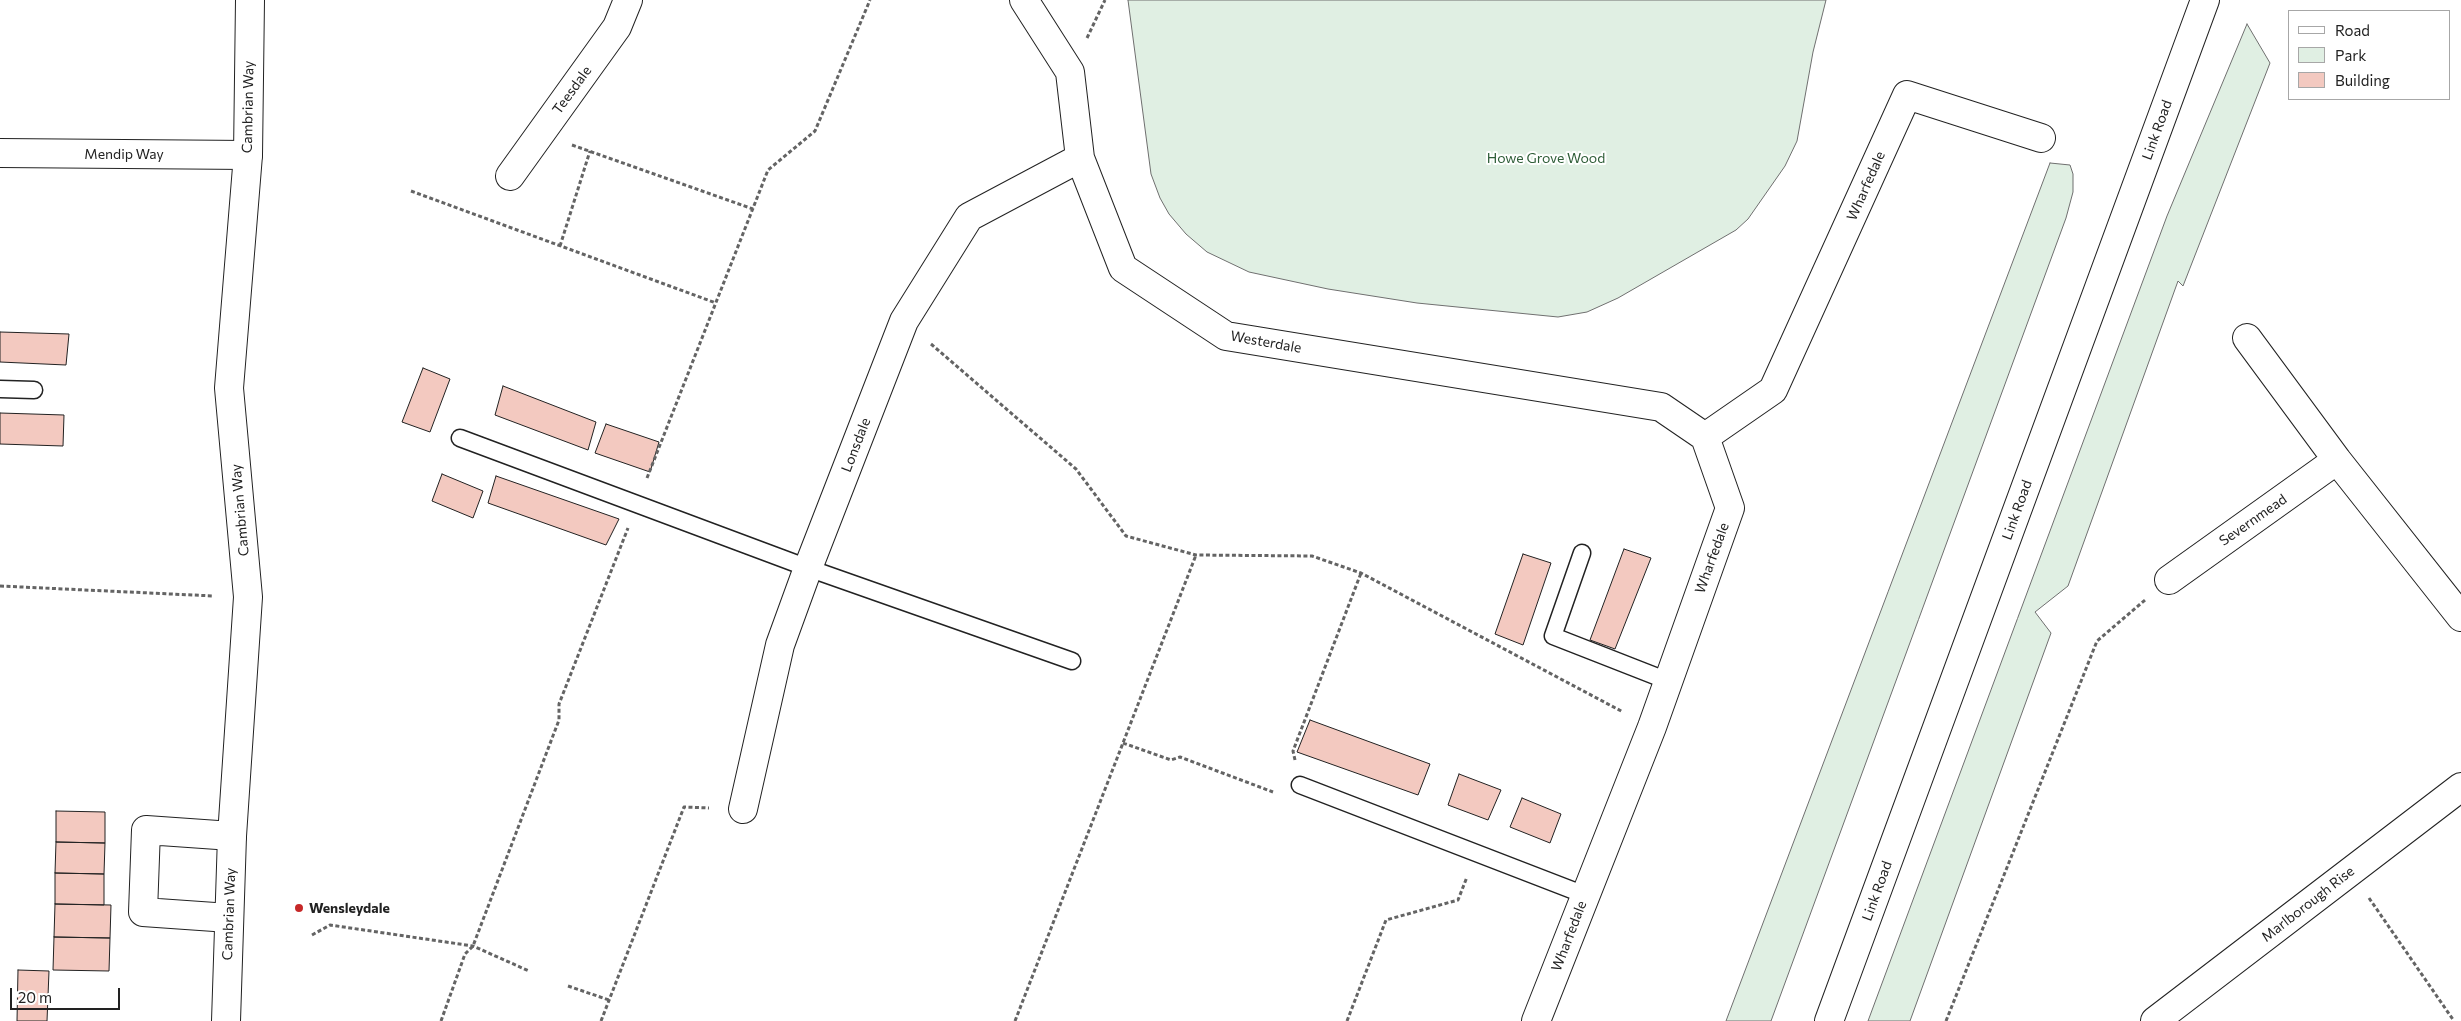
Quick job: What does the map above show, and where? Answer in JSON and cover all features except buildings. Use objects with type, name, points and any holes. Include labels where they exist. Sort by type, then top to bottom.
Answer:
[{"type":"street","name":"Cambrian Way","points":[[226,1021],[232,836],[248,597],[229,388],[248,155],[250,0]]},
{"type":"street","name":"Teesdale","points":[[510,176],[617,26],[628,0]]},
{"type":"street","name":"Westerdale","points":[[1024,0],[1070,72],[1080,158],[1123,268],[1226,336],[1661,407],[1705,437]]},
{"type":"street","name":"Link Road","points":[[1829,1021],[2205,0]]},
{"type":"street","name":"Wharfedale","points":[[1536,1021],[1652,728],[1730,508],[1705,437],[1774,390],[1907,95],[2041,138]]},
{"type":"street","name":"Mendip Way","points":[[0,153],[248,155]]},
{"type":"street","name":"Lonsdale","points":[[743,809],[780,645],[904,321],[969,217],[1080,158]]},
{"type":"street","points":[[2247,338],[2337,460],[2461,617]]},
{"type":"street","name":"Severnmead","points":[[2169,580],[2337,460]]},
{"type":"street","name":"Marlborough Rise","points":[[2155,1021],[2183,1012],[2351,870],[2461,787]]},
{"type":"street","points":[[228,918],[144,912],[146,830],[232,836]]},
{"type":"lane","points":[[0,389],[34,390]]},
{"type":"lane","points":[[460,438],[808,568],[1072,661]]},
{"type":"lane","points":[[1582,553],[1553,636],[1668,682]]},
{"type":"lane","points":[[1300,785],[1585,894]]},
{"type":"path","points":[[541,133],[753,209]]},
{"type":"path","points":[[560,246],[590,151]]},
{"type":"path","points":[[411,191],[716,303]]},
{"type":"path","points":[[904,321],[1076,469],[1126,536],[1196,555],[1312,556],[1361,573],[1652,728]]},
{"type":"path","points":[[1015,1021],[1196,555]]},
{"type":"path","points":[[1123,743],[1171,760],[1180,757],[1273,792],[1300,785],[1293,752],[1361,573]]},
{"type":"path","points":[[1946,1021],[2097,641],[2169,580]]},
{"type":"path","points":[[0,586],[248,597]]},
{"type":"path","points":[[601,1021],[684,807],[743,809]]},
{"type":"path","points":[[1347,1021],[1386,920],[1458,900],[1477,854]]},
{"type":"path","points":[[2351,870],[2454,1021]]},
{"type":"path","points":[[312,935],[330,925],[474,946],[529,971]]},
{"type":"path","points":[[568,986],[609,1000]]},
{"type":"green space","name":"Howe Grove Wood","points":[[1128,0],[1826,0],[1813,52],[1797,141],[1785,166],[1748,219],[1736,230],[1618,298],[1587,312],[1558,317],[1417,303],[1328,289],[1249,272],[1207,252],[1186,234],[1169,214],[1160,198],[1151,174]]},
{"type":"green space","points":[[2247,24],[2270,63],[2183,286],[2178,281],[2068,586],[2035,612],[2051,633],[1910,1021],[1868,1021],[2167,216]]},
{"type":"green space","points":[[2050,163],[2070,165],[2073,174],[2073,192],[2066,218],[1771,1021],[1726,1021]]},
{"type":"place","name":"Wensleydale","points":[[299,908]]}]
